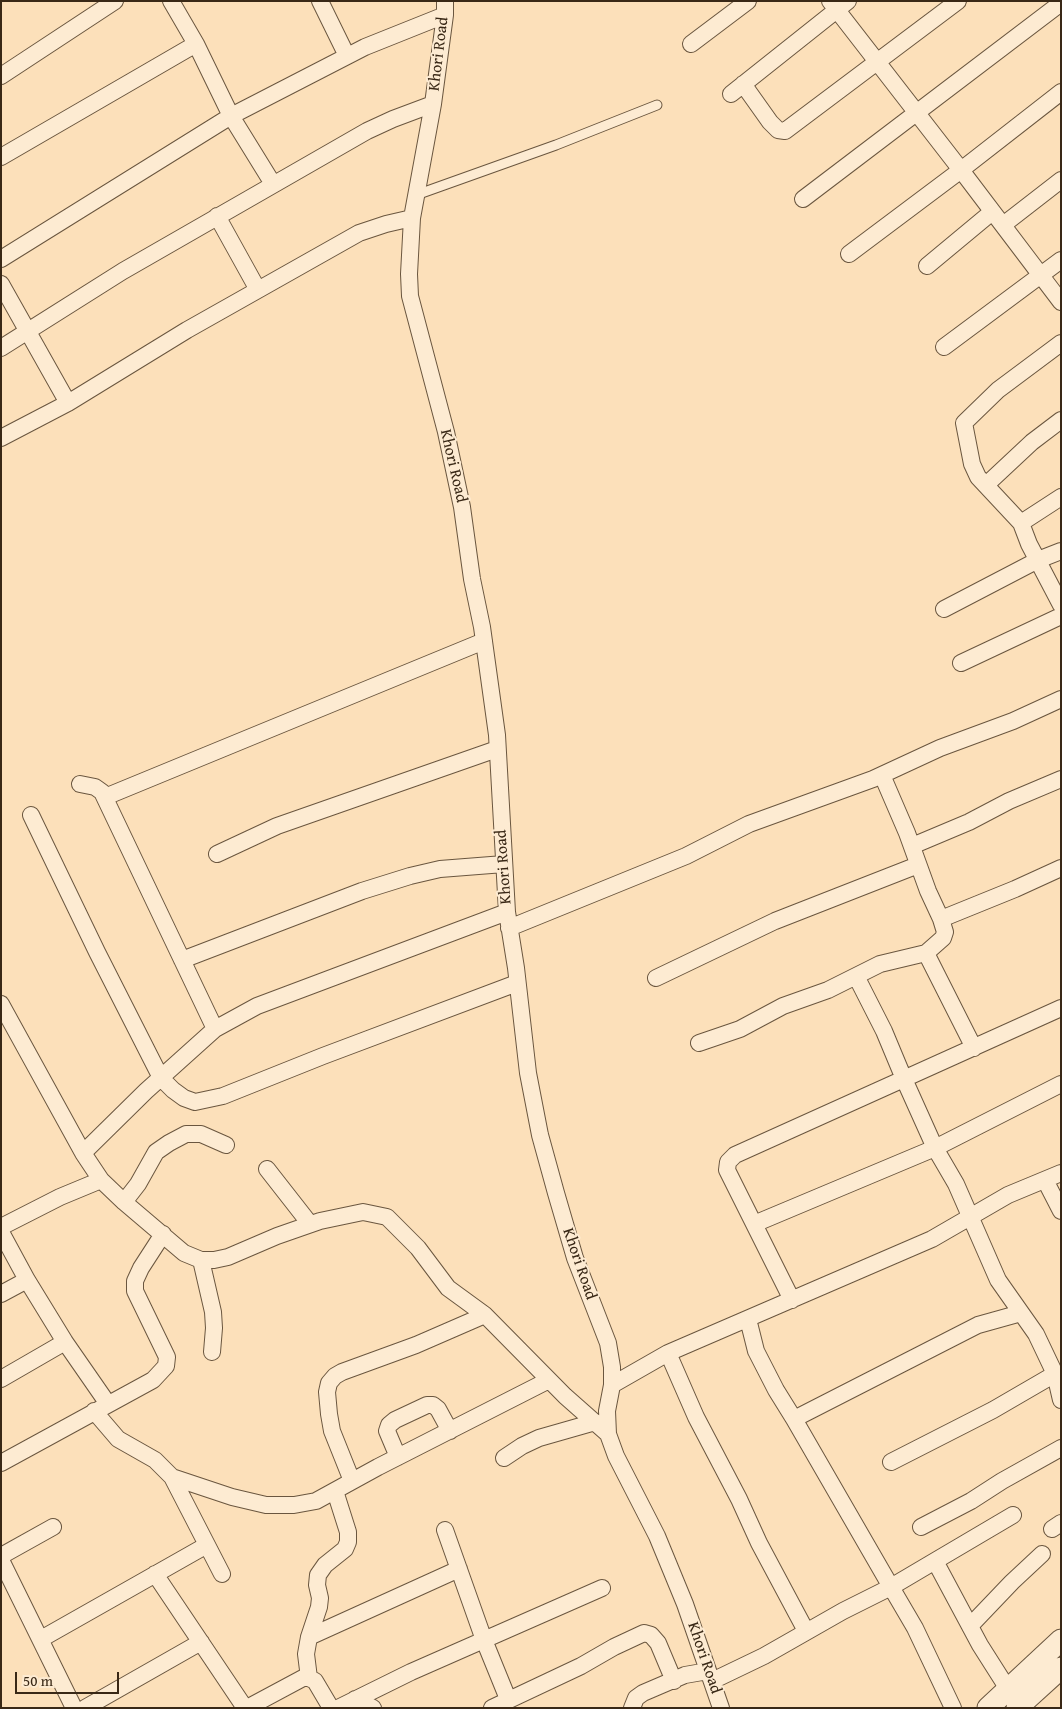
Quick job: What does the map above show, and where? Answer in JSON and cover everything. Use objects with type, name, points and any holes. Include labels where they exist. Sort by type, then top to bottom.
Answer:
[{"type":"street","points":[[1,76],[116,1]]},
{"type":"street","points":[[171,1],[196,44],[231,116],[273,184]]},
{"type":"street","points":[[320,1],[347,56]]},
{"type":"street","points":[[691,44],[748,1]]},
{"type":"street","points":[[958,1],[876,61],[785,131],[778,130],[737,89],[838,4],[876,61],[1061,302]]},
{"type":"street","points":[[803,199],[1061,3]]},
{"type":"street","points":[[1,259],[231,116],[445,8]]},
{"type":"street","name":"Khori Road","points":[[445,8],[433,104],[412,218],[409,274],[410,296],[446,432],[460,497],[472,579],[484,642],[497,749],[508,920],[528,1073],[540,1134],[575,1258],[608,1343],[612,1367],[612,1385],[607,1411],[608,1434],[616,1456],[657,1536],[685,1604],[722,1708]]},
{"type":"street","points":[[1,157],[196,44]]},
{"type":"street","points":[[849,254],[1061,92]]},
{"type":"street","points":[[1,348],[123,271],[273,184],[367,131],[433,104]]},
{"type":"street","points":[[1003,225],[1061,180]]},
{"type":"street","points":[[927,266],[992,212]]},
{"type":"street","points":[[217,216],[258,290]]},
{"type":"street","points":[[1,438],[68,402],[187,330],[359,233],[412,218]]},
{"type":"street","points":[[944,347],[1061,260]]},
{"type":"street","points":[[1,284],[68,402]]},
{"type":"street","points":[[1061,343],[998,390],[964,423],[972,464],[978,477],[1021,523],[1061,605]]},
{"type":"street","points":[[986,485],[1032,442],[1061,420]]},
{"type":"street","points":[[1021,523],[1061,497]]},
{"type":"street","points":[[944,609],[1061,550]]},
{"type":"street","points":[[961,663],[1061,616]]},
{"type":"street","points":[[105,797],[484,642]]},
{"type":"street","points":[[83,1153],[215,1029],[257,1006],[508,920],[686,856],[749,824],[882,775],[940,748],[1013,721],[1061,700]]},
{"type":"street","points":[[217,854],[278,826],[497,749]]},
{"type":"street","points":[[699,1043],[740,1028],[783,1006],[828,990],[880,964],[926,952],[943,938],[945,932],[941,919],[882,775]]},
{"type":"street","points":[[912,846],[969,822],[1009,801],[1061,780]]},
{"type":"street","points":[[80,784],[95,787],[105,797],[215,1029]]},
{"type":"street","points":[[31,815],[161,1078],[184,1098],[195,1102],[222,1096],[517,983]]},
{"type":"street","points":[[182,960],[362,891],[410,876],[440,868],[504,864]]},
{"type":"street","points":[[656,978],[776,921],[918,865]]},
{"type":"street","points":[[941,919],[1061,868]]},
{"type":"street","points":[[926,952],[974,1048]]},
{"type":"street","points":[[856,976],[884,1031],[935,1148],[956,1184],[998,1280],[1036,1334],[1055,1374],[1061,1400]]},
{"type":"street","points":[[1,1004],[83,1153],[101,1180],[184,1253],[201,1260],[214,1260],[228,1257],[310,1224],[363,1212],[387,1217],[418,1248],[448,1288],[486,1315],[549,1380],[608,1434]]},
{"type":"street","points":[[792,1300],[727,1170],[728,1162],[735,1155],[1061,1008]]},
{"type":"street","points":[[754,1224],[935,1148],[1061,1084]]},
{"type":"street","points":[[124,1202],[138,1184],[156,1152],[169,1143],[186,1134],[202,1134],[226,1145]]},
{"type":"street","points":[[267,1169],[310,1224]]},
{"type":"street","points":[[612,1385],[668,1353],[932,1238],[1008,1196],[1061,1173]]},
{"type":"street","points":[[1,1227],[60,1197],[101,1180]]},
{"type":"street","points":[[1045,1180],[1061,1211]]},
{"type":"street","points":[[1,1232],[27,1280],[65,1342],[118,1440],[155,1460],[172,1477],[222,1574]]},
{"type":"street","points":[[1,1463],[153,1380],[166,1366],[167,1357],[135,1291],[135,1281],[140,1268],[164,1234]]},
{"type":"street","points":[[201,1260],[213,1312],[212,1352]]},
{"type":"street","points":[[1,1294],[27,1280]]},
{"type":"street","points":[[794,1419],[978,1324],[1021,1312]]},
{"type":"street","points":[[352,1481],[330,1423],[329,1382],[342,1372],[416,1345],[486,1315]]},
{"type":"street","points":[[748,1319],[756,1351],[776,1390],[915,1628],[953,1708]]},
{"type":"street","points":[[1,1379],[65,1342]]},
{"type":"street","points":[[668,1353],[696,1417],[739,1499],[759,1543],[806,1631]]},
{"type":"street","points":[[891,1462],[993,1410],[1055,1374]]},
{"type":"street","points":[[172,1477],[232,1497],[266,1505],[294,1506],[316,1501],[549,1380]]},
{"type":"street","points":[[398,1457],[387,1431],[389,1425],[395,1420],[427,1405],[433,1405],[438,1409],[450,1431]]},
{"type":"street","points":[[504,1458],[539,1438],[595,1422]]},
{"type":"street","points":[[920,1527],[971,1501],[1002,1481],[1061,1448]]},
{"type":"street","points":[[309,1678],[306,1654],[309,1638],[320,1607],[317,1585],[318,1575],[325,1565],[345,1549],[348,1542],[348,1532],[335,1491]]},
{"type":"street","points":[[632,1708],[636,1698],[643,1693],[685,1675],[710,1676],[764,1656],[806,1631],[891,1587],[1013,1515]]},
{"type":"street","points":[[53,1526],[1,1558],[74,1708]]},
{"type":"street","points":[[445,1530],[484,1640],[508,1699]]},
{"type":"street","points":[[41,1639],[207,1545]]},
{"type":"street","points":[[970,1626],[1042,1554]]},
{"type":"street","points":[[935,1561],[970,1626],[1016,1703]]},
{"type":"street","points":[[309,1638],[459,1569]]},
{"type":"street","points":[[155,1574],[246,1708],[302,1678],[309,1678],[315,1681],[331,1708]]},
{"type":"street","points":[[338,1708],[602,1588]]},
{"type":"street","points":[[492,1708],[581,1666],[614,1647],[644,1633],[651,1635],[658,1643],[674,1681]]},
{"type":"street","points":[[1016,1703],[1061,1640]]},
{"type":"street","points":[[85,1708],[201,1642]]},
{"type":"street","points":[[988,1708],[1016,1703],[1061,1668]]},
{"type":"street","points":[[355,1699],[374,1708]]},
{"type":"lane","points":[[416,195],[548,148],[657,105]]}]
